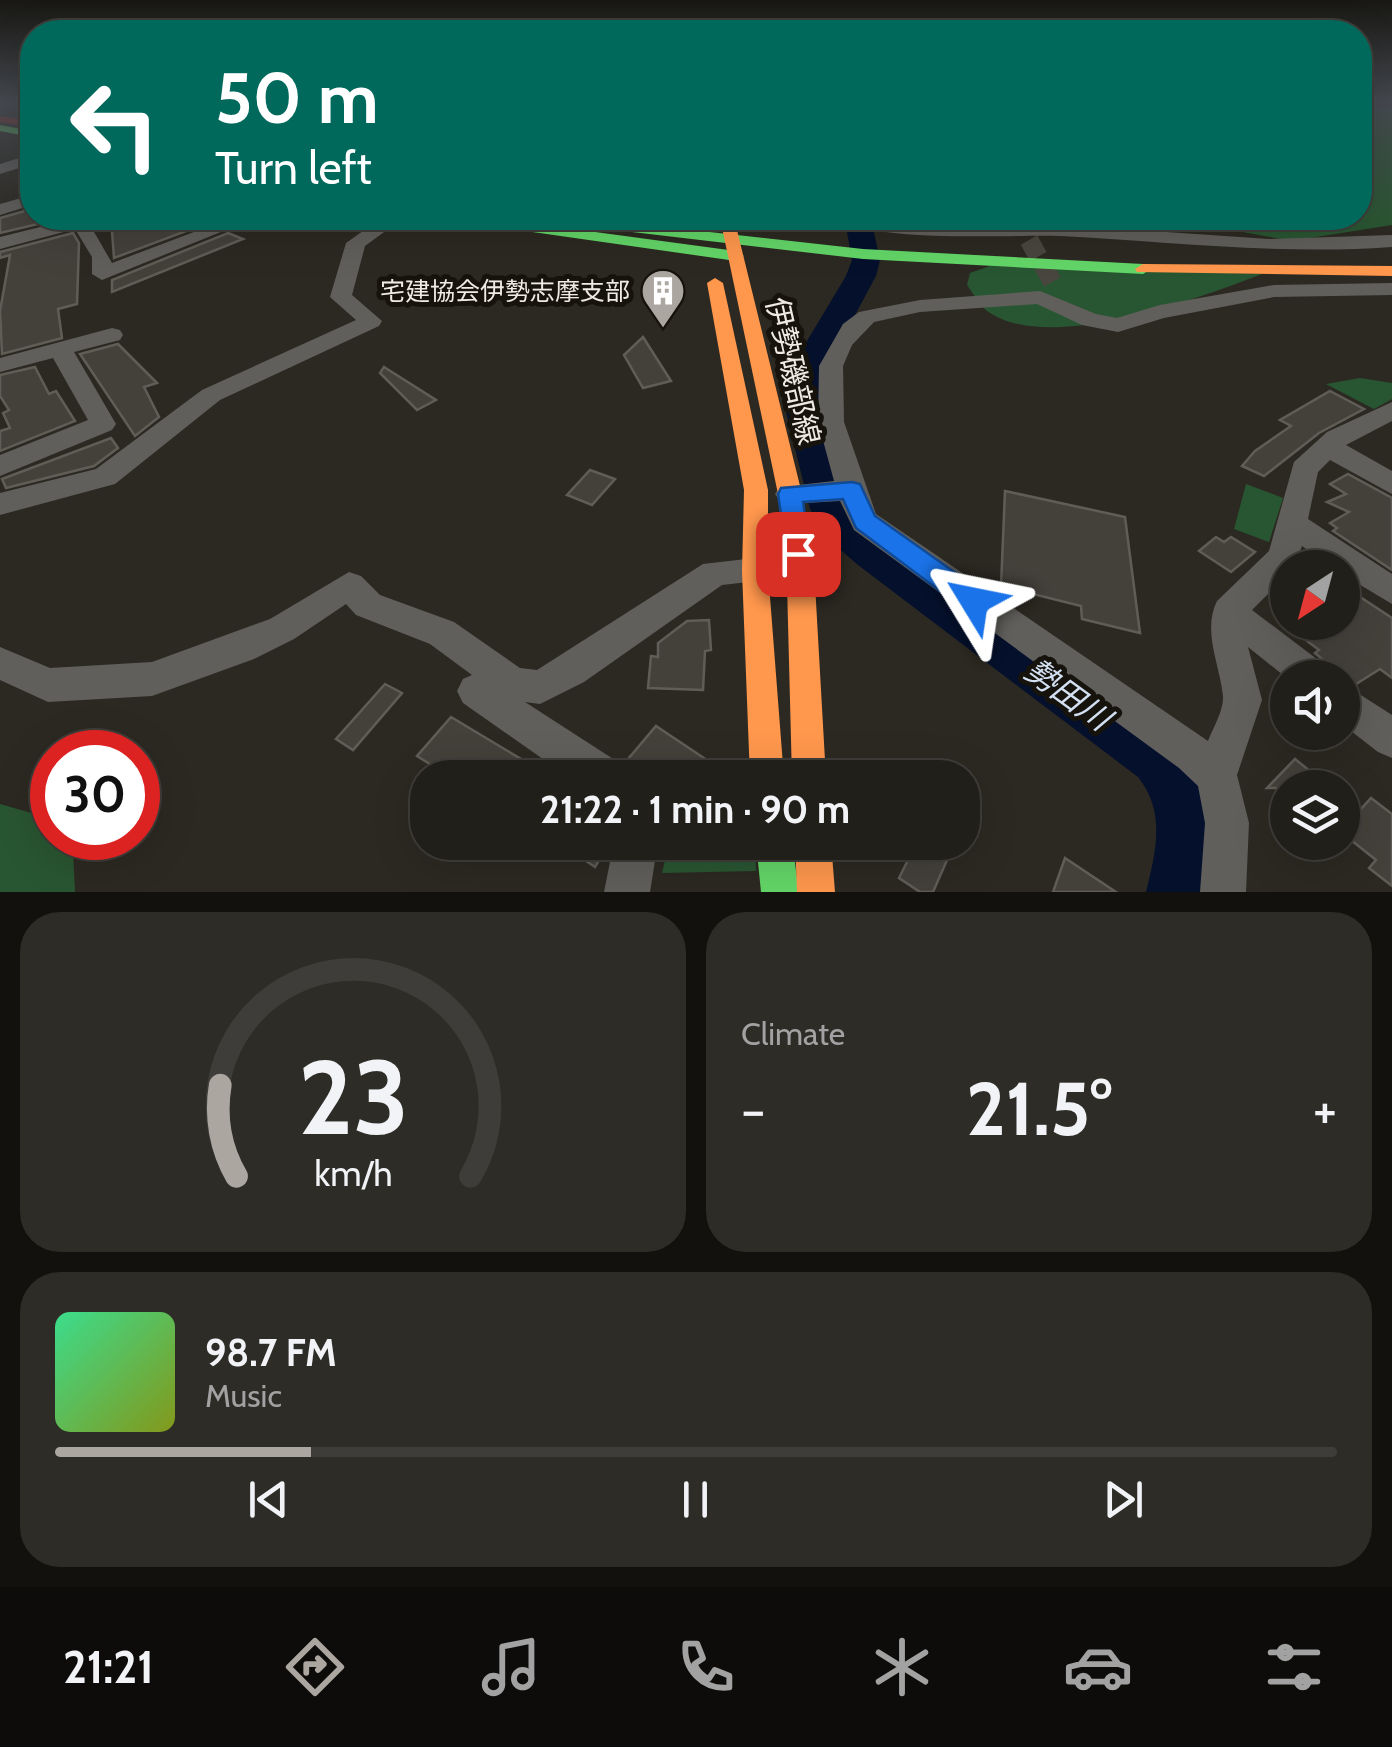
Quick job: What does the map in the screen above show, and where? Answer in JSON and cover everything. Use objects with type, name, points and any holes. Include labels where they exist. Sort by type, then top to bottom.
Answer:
[{"type":"main road","points":[[545,230],[710,254],[846,267],[872,234]]},
{"type":"main road","points":[[664,230],[872,234],[1161,270],[1392,271]]},
{"type":"main road","name":"伊勢磯部線","points":[[715,230],[710,254],[756,490],[755,572],[766,760]]},
{"type":"main road","name":"伊勢磯部線","points":[[724,230],[736,256],[798,493],[808,760]]},
{"type":"main road","points":[[834,230],[1100,260],[1392,259]]},
{"type":"main road","points":[[872,234],[1182,279],[1392,279]]},
{"type":"main road","points":[[776,860],[780,892]]},
{"type":"main road","points":[[814,860],[816,892]]},
{"type":"street","points":[[0,243],[50,230]]},
{"type":"street","points":[[85,230],[102,256],[100,298]]},
{"type":"street","points":[[102,274],[216,230]]},
{"type":"street","points":[[0,504],[105,477],[210,396],[371,321],[340,297],[356,243],[377,230]]},
{"type":"street","points":[[1019,230],[1026,235]]},
{"type":"street","points":[[872,234],[1026,235],[1306,248],[1392,241]]},
{"type":"street","points":[[1216,774],[1193,754],[880,536],[858,511],[848,490],[828,396],[831,366],[851,329],[867,318],[893,310],[1046,290],[1090,320],[1118,325],[1160,312],[1274,291],[1392,288]]},
{"type":"street","points":[[0,365],[112,335]]},
{"type":"street","points":[[0,466],[103,424],[60,349]]},
{"type":"street","points":[[1222,892],[1227,823],[1216,774],[1244,700],[1230,645],[1229,612],[1284,556],[1294,526],[1304,469],[1326,446],[1392,410]]},
{"type":"street","points":[[1326,446],[1392,484]]},
{"type":"street","points":[[798,493],[848,490]]},
{"type":"street","points":[[1294,526],[1392,591]]},
{"type":"street","points":[[0,663],[48,685],[152,679],[241,648],[282,628],[349,585],[368,605],[442,634],[512,684],[540,687],[571,672],[716,574],[755,572]]},
{"type":"street","points":[[1229,612],[1290,660]]},
{"type":"street","points":[[476,691],[579,760]]},
{"type":"street","points":[[1360,714],[1392,740]]},
{"type":"street","points":[[627,892],[633,860]]},
{"type":"green space","points":[[1372,144],[1392,144],[1392,225],[1372,228]]},
{"type":"green space","points":[[1233,230],[1360,230],[1291,241]]},
{"type":"green space","points":[[990,266],[1262,274],[1123,318],[1045,327],[1012,323],[981,305],[967,285],[970,273]]},
{"type":"green space","points":[[1360,378],[1392,383],[1392,399],[1374,409],[1326,384]]},
{"type":"green space","points":[[1246,484],[1283,498],[1269,542],[1234,529]]},
{"type":"green space","points":[[0,804],[30,813],[30,860],[73,860],[75,892],[0,892]]},
{"type":"green space","points":[[665,860],[756,860],[756,871],[662,873]]},
{"type":"building","points":[[20,212],[20,228],[0,233],[0,218]]},
{"type":"building","points":[[112,230],[189,230],[114,258]]},
{"type":"building","points":[[73,233],[79,243],[77,304],[58,309],[62,338],[2,354],[0,311],[10,255],[0,258],[0,252]]},
{"type":"building","points":[[228,233],[243,239],[112,292],[112,280]]},
{"type":"building","points":[[643,337],[671,381],[643,388],[624,355]]},
{"type":"building","points":[[118,344],[157,383],[144,387],[159,417],[135,436],[80,354]]},
{"type":"building","points":[[35,367],[49,394],[56,391],[75,421],[0,451],[0,431],[10,428],[3,413],[9,410],[0,396],[0,375]]},
{"type":"building","points":[[384,367],[436,400],[417,410],[380,373]]},
{"type":"building","points":[[1330,391],[1364,409],[1319,433],[1264,476],[1242,466],[1255,451],[1291,426],[1280,420]]},
{"type":"building","points":[[111,438],[118,448],[94,466],[6,488],[2,479]]},
{"type":"building","points":[[590,470],[615,479],[592,505],[567,495]]},
{"type":"building","points":[[1348,474],[1392,498],[1392,570],[1333,531],[1337,528],[1330,523],[1349,512],[1327,502],[1346,494],[1330,484]]},
{"type":"building","points":[[1005,491],[1125,517],[1140,633],[1082,619],[1081,606],[1001,586]]},
{"type":"building","points":[[1216,537],[1224,542],[1231,537],[1255,552],[1231,572],[1199,551]]},
{"type":"building","points":[[1360,597],[1392,618],[1392,678],[1380,669],[1360,682],[1360,660],[1323,660],[1315,653],[1319,650],[1306,640],[1360,640]]},
{"type":"building","points":[[709,620],[711,650],[705,651],[703,690],[648,688],[651,656],[658,657],[658,643],[687,621]]},
{"type":"building","points":[[385,684],[402,693],[353,750],[336,739]]},
{"type":"building","points":[[451,717],[523,760],[423,760],[417,756]]},
{"type":"building","points":[[656,726],[707,760],[629,760]]},
{"type":"building","points":[[1295,759],[1309,770],[1284,770]]},
{"type":"building","points":[[1371,798],[1392,814],[1392,886],[1369,868],[1376,860],[1360,847],[1360,810]]},
{"type":"building","points":[[1065,858],[1116,892],[1053,892]]},
{"type":"building","points":[[908,860],[947,860],[933,892],[920,892],[899,878]]},
{"type":"waterway","name":"勢田川","points":[[860,230],[866,260],[861,276],[807,371],[802,400],[832,509],[845,528],[874,552],[1159,757],[1172,772],[1186,804],[1187,856],[1180,892]]},
{"type":"tunnel","points":[[1029,240],[1053,283]]},
{"type":"traffic: fast","points":[[549,230],[736,256]]},
{"type":"traffic: fast","points":[[652,230],[863,254],[1143,269]]},
{"type":"traffic: fast","points":[[776,860],[780,892]]},
{"type":"traffic: slow","points":[[730,230],[790,494],[801,584],[808,760]]},
{"type":"traffic: slow","points":[[1143,269],[1392,271]]},
{"type":"traffic: slow","points":[[715,283],[756,490],[755,571],[766,760]]},
{"type":"traffic: slow","points":[[814,860],[816,892]]},
{"type":"place","name":"宅建協会伊勢志摩支部","points":[[663,329]]},
{"type":"route","points":[[798,554],[790,494],[852,490],[858,511],[880,536],[974,601]]}]
